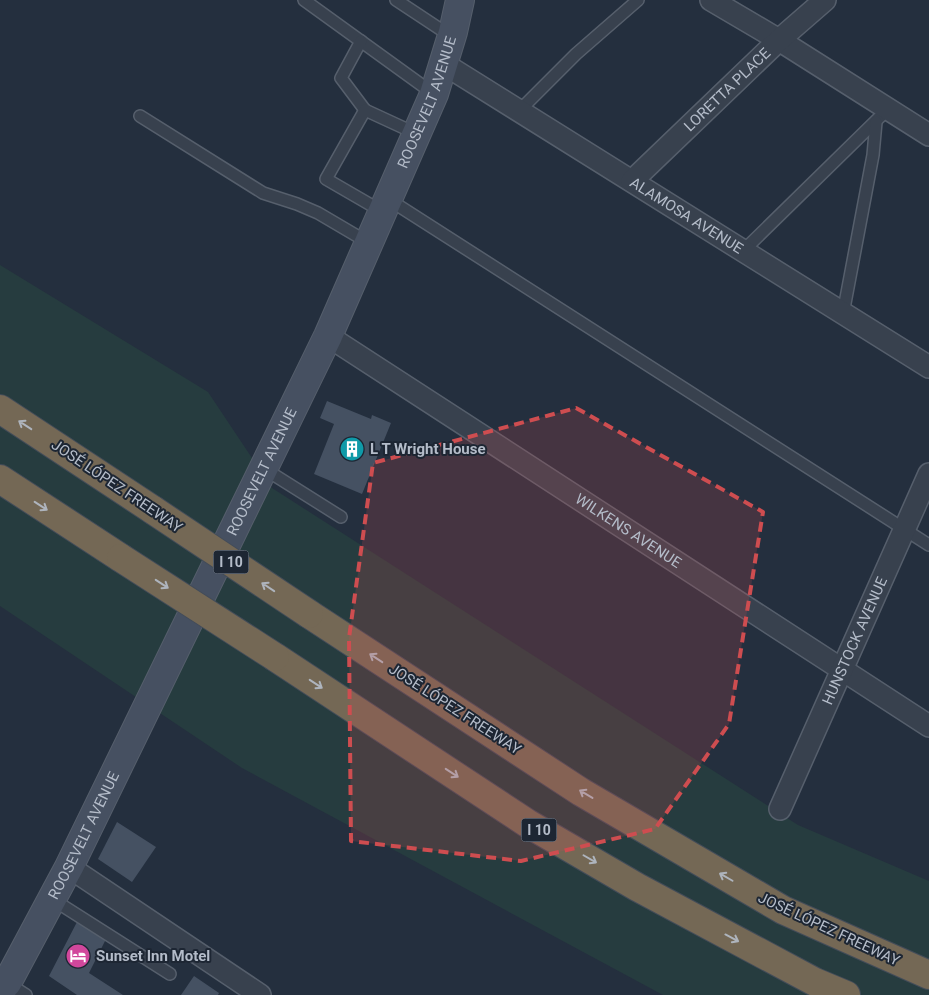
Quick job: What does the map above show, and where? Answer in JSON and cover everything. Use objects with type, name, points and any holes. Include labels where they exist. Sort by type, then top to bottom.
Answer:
[{"type":"highway","name":"JOSÉ LÓPEZ FREEWAY","points":[[0,408],[581,792],[783,910],[929,975]]},
{"type":"highway","name":"I 10","points":[[0,479],[527,823],[637,887],[816,982],[846,995]]},
{"type":"highway","points":[[783,910],[929,959]]},
{"type":"highway","points":[[816,982],[841,995]]},
{"type":"main road","name":"ROOSEVELT AVENUE","points":[[10,990],[52,899],[69,868],[328,336],[434,94],[452,37],[460,0]]},
{"type":"street","points":[[711,0],[779,40],[882,115],[929,135]]},
{"type":"street","name":"LORETTA PLACE","points":[[632,182],[779,40],[825,0]]},
{"type":"street","name":"ALAMOSA AVENUE","points":[[444,64],[929,368]]},
{"type":"street","name":"WILKENS AVENUE","points":[[328,336],[929,726]]},
{"type":"street","name":"HUNSTOCK AVENUE","points":[[780,809],[906,530],[929,474]]},
{"type":"street","points":[[69,868],[260,995]]},
{"type":"lane","points":[[304,0],[434,94]]},
{"type":"lane","points":[[396,0],[452,37]]},
{"type":"lane","points":[[519,111],[576,54],[638,0]]},
{"type":"lane","points":[[361,41],[341,78],[365,110],[417,134]]},
{"type":"lane","points":[[365,110],[326,179],[385,205],[929,545]]},
{"type":"lane","points":[[743,251],[882,115]]},
{"type":"lane","points":[[843,314],[882,115]]},
{"type":"lane","points":[[140,116],[263,193],[318,213],[369,243]]},
{"type":"lane","points":[[263,468],[341,517]]},
{"type":"lane","points":[[52,899],[170,974]]},
{"type":"highlighted area","points":[[576,408],[763,512],[729,724],[655,829],[521,861],[351,841],[349,638],[373,463]]},
{"type":"green space","points":[[0,265],[208,392],[272,488],[798,825],[929,881],[929,995],[663,995],[242,768],[0,606]]},
{"type":"building","name":"L T Wright House","points":[[327,401],[371,419],[372,415],[391,423],[362,494],[314,474],[334,424],[320,418]]},
{"type":"building","points":[[117,822],[156,847],[132,882],[98,859]]},
{"type":"building","name":"Sunset Inn Motel","points":[[78,920],[106,939],[89,973],[123,995],[77,995],[49,976]]},
{"type":"building","name":"Sunset Inn Motel","points":[[194,976],[219,993],[218,995],[181,995]]},
{"type":"place","name":"L T Wright House","points":[[352,449]]},
{"type":"place","name":"Sunset Inn Motel","points":[[78,956]]}]
